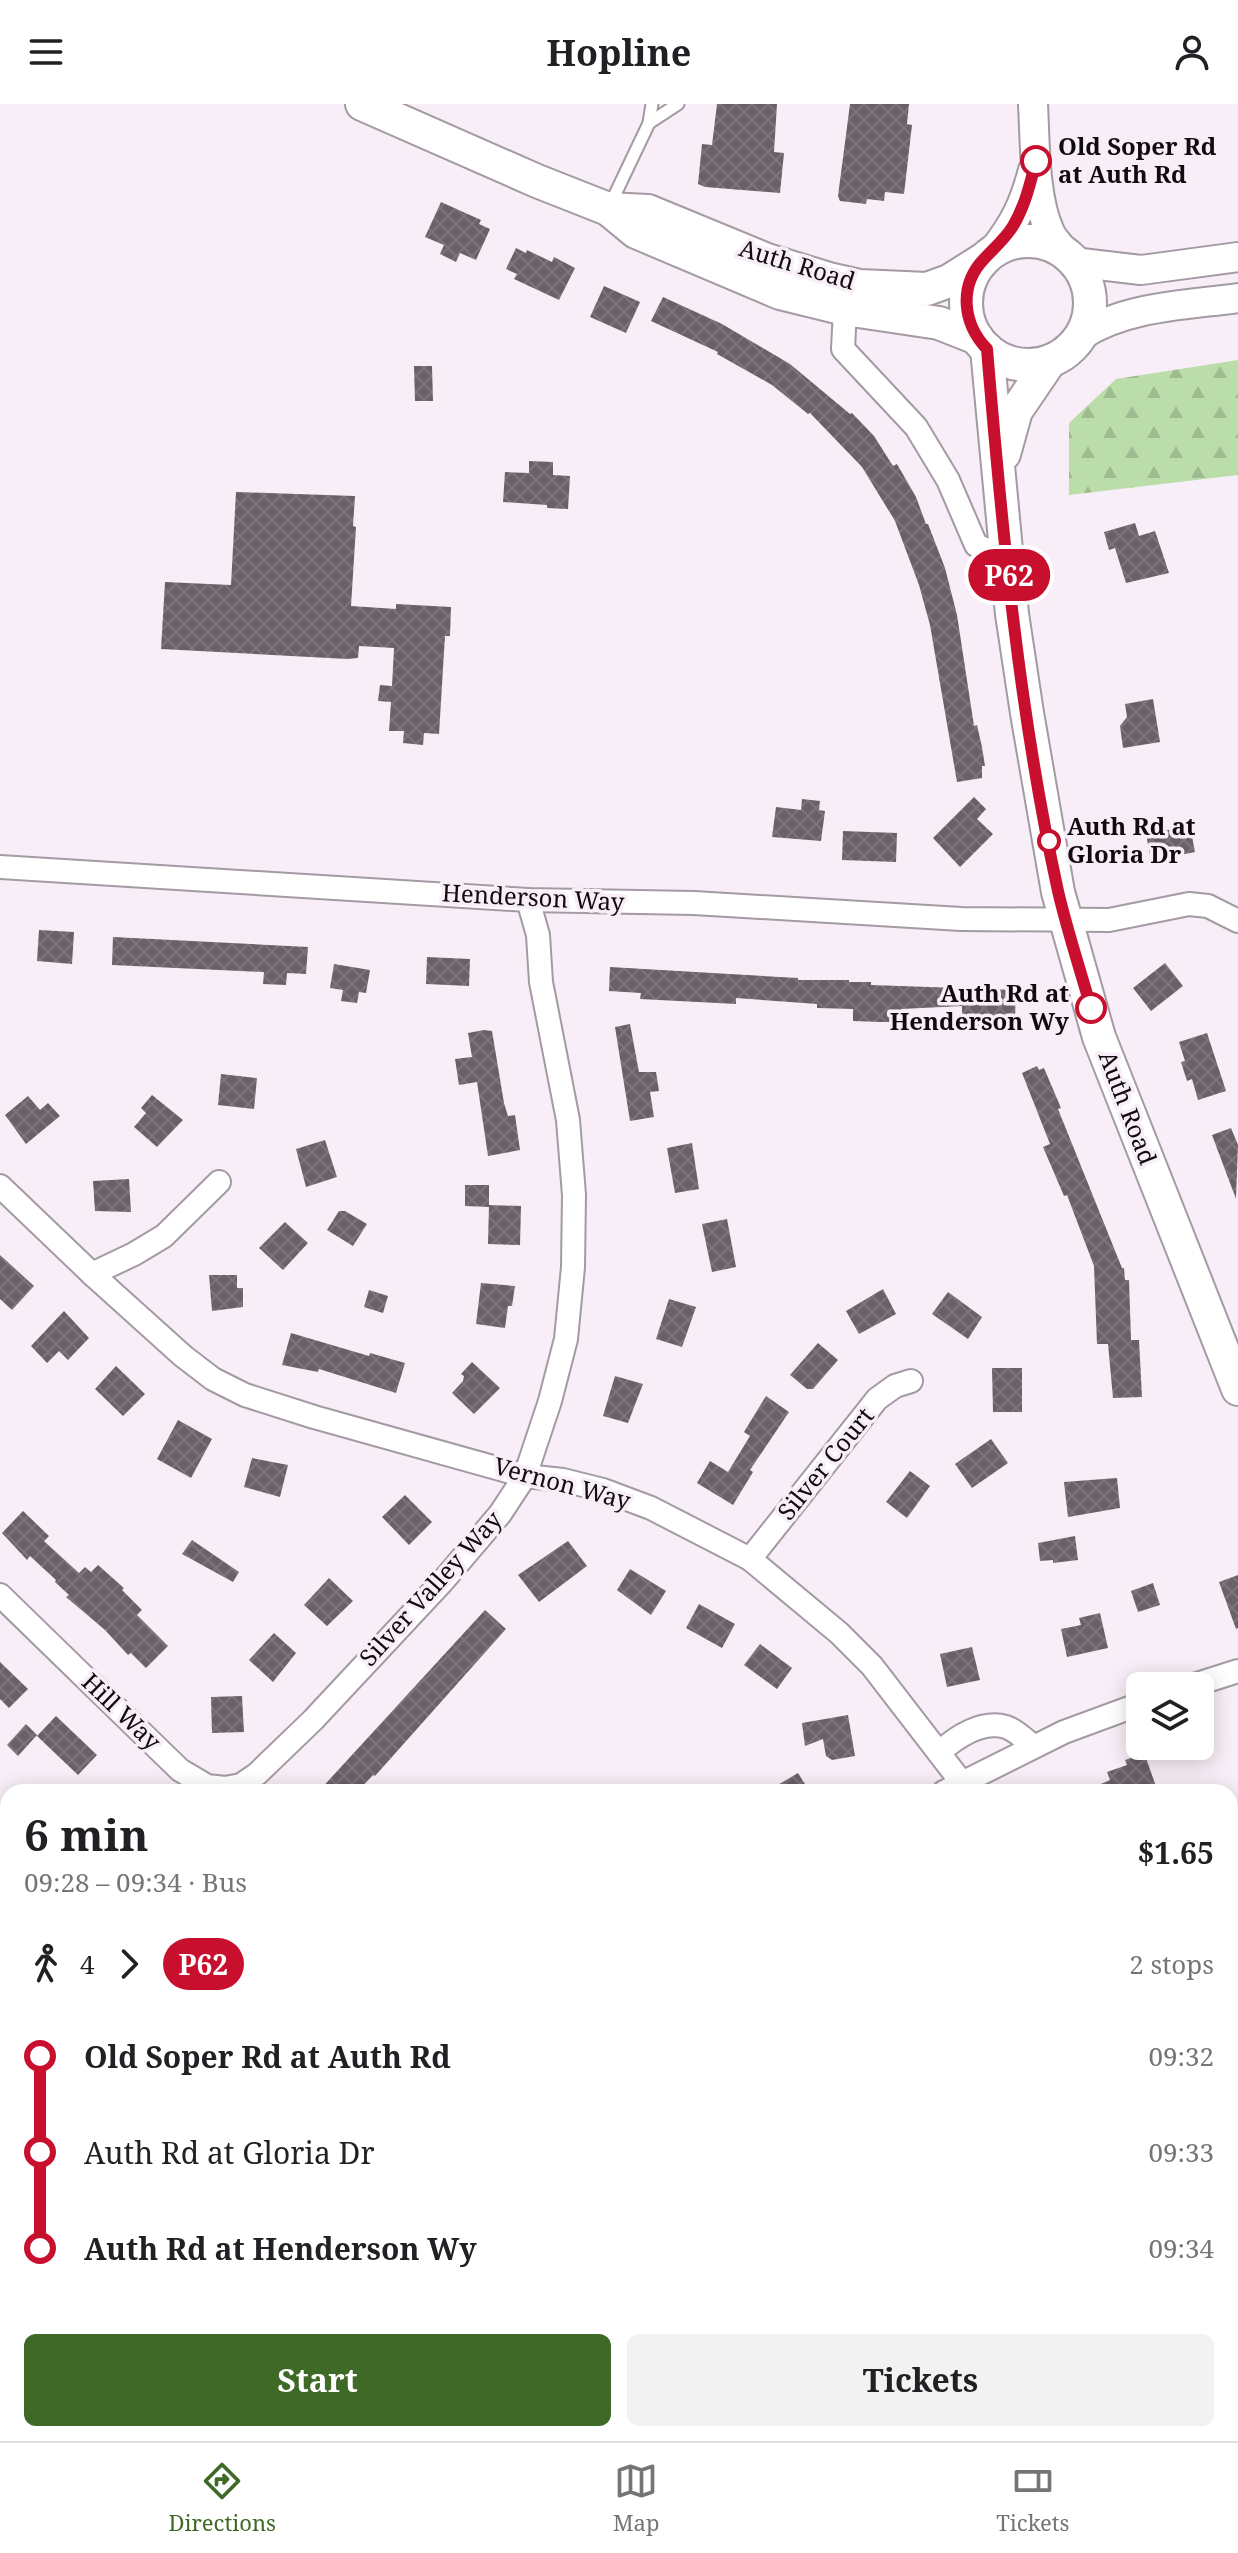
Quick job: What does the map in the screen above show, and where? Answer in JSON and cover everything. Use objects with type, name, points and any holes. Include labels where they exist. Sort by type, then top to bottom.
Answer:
[{"type":"main road","name":"Auth Road","points":[[362,104],[608,209],[636,232],[752,283],[845,309],[939,323],[982,344],[1027,713],[1045,823],[1066,922],[1099,1037],[1229,1337],[1238,1389]]},
{"type":"main road","name":"Auth Road","points":[[608,209],[648,211],[767,260],[860,286],[927,289],[949,281],[989,255]]},
{"type":"main road","points":[[1029,240],[1048,244],[1069,257],[1081,269],[1090,290],[1090,313],[1082,335],[1068,351],[1050,361],[1030,365],[1010,362],[982,344],[969,323],[967,297],[974,272],[989,255],[1011,243],[1029,240]]},
{"type":"main road","name":"Auth Road","points":[[1001,485],[1005,444],[1016,411],[1050,361]]},
{"type":"street","points":[[1033,104],[1036,161],[1050,233],[1069,257],[1141,270],[1238,257]]},
{"type":"street","points":[[989,255],[1012,227],[1024,204],[1036,161]]},
{"type":"street","points":[[1082,335],[1099,324],[1127,315],[1238,298]]},
{"type":"street","points":[[845,309],[842,340],[848,356],[916,427],[948,480],[974,542],[982,548],[1006,550]]},
{"type":"street","name":"Henderson Way","points":[[0,867],[528,900],[694,903],[961,919],[1066,922],[1138,916],[1189,904],[1208,906],[1238,921]]},
{"type":"street","name":"Silver Valley Way","points":[[257,1774],[313,1720],[442,1582],[500,1514],[525,1476],[550,1401],[566,1339],[573,1267],[574,1195],[568,1120],[541,982],[538,935],[528,900]]},
{"type":"street","points":[[92,1274],[164,1236],[219,1182]]},
{"type":"street","name":"Vernon Way","points":[[0,1186],[183,1356],[213,1379],[245,1395],[525,1476],[563,1480],[615,1495],[651,1508],[750,1559],[839,1633],[872,1666],[940,1752],[956,1784]]},
{"type":"street","name":"Silver Court","points":[[750,1559],[877,1399],[895,1386],[911,1381]]},
{"type":"street","name":"Hill Way","points":[[0,1595],[180,1770],[204,1784]]},
{"type":"street","points":[[1214,1679],[1238,1671]]},
{"type":"street","points":[[968,1784],[1033,1746],[1126,1709]]},
{"type":"street","points":[[940,1752],[961,1736],[996,1726],[1015,1731],[1033,1746]]},
{"type":"street","name":"Hill Way","points":[[242,1784],[257,1774]]},
{"type":"lane","points":[[608,209],[649,123],[652,104]]},
{"type":"lane","points":[[649,123],[678,104]]},
{"type":"green space","points":[[1238,360],[1238,475],[1069,495],[1069,423],[1116,379]]},
{"type":"building","points":[[717,104],[777,104],[774,152],[784,153],[780,193],[698,184],[702,144],[712,145]]},
{"type":"building","points":[[850,104],[909,104],[907,124],[912,125],[904,194],[885,192],[884,201],[867,199],[866,204],[840,201],[838,196]]},
{"type":"building","points":[[441,202],[481,220],[479,224],[490,229],[476,260],[460,253],[456,262],[440,254],[444,245],[425,237]]},
{"type":"building","points":[[516,248],[552,262],[554,257],[575,268],[559,300],[514,279],[517,274],[506,269]]},
{"type":"building","points":[[604,286],[640,302],[626,333],[590,317]]},
{"type":"building","points":[[663,297],[722,324],[790,364],[852,413],[874,436],[893,466],[897,464],[916,497],[945,568],[957,615],[974,726],[977,725],[982,747],[985,766],[982,766],[982,778],[957,782],[930,625],[919,585],[895,521],[862,467],[810,413],[772,385],[718,352],[651,321]]},
{"type":"building","points":[[414,366],[432,366],[433,401],[415,401]]},
{"type":"building","points":[[529,461],[553,462],[553,475],[570,476],[568,509],[503,502],[505,472],[529,473]]},
{"type":"building","points":[[236,492],[355,496],[351,606],[396,609],[396,604],[451,607],[450,636],[445,636],[439,734],[424,733],[423,745],[403,743],[404,731],[389,731],[391,702],[378,701],[380,685],[392,686],[394,648],[359,646],[358,658],[347,659],[161,649],[165,582],[231,585]]},
{"type":"building","points":[[1135,523],[1139,536],[1155,531],[1169,573],[1126,583],[1115,548],[1109,550],[1104,532]]},
{"type":"building","points":[[1153,699],[1160,742],[1123,748],[1120,726],[1127,717],[1125,704]]},
{"type":"building","points":[[974,797],[986,809],[977,819],[993,834],[960,867],[933,838]]},
{"type":"building","points":[[802,799],[820,801],[819,810],[825,811],[821,841],[772,837],[776,807],[801,810]]},
{"type":"building","points":[[1190,826],[1195,852],[1151,861],[1146,834]]},
{"type":"building","points":[[843,831],[897,833],[896,862],[842,860]]},
{"type":"building","points":[[39,930],[74,932],[72,964],[37,961]]},
{"type":"building","points":[[113,937],[308,947],[306,974],[287,973],[286,985],[263,984],[264,972],[112,965]]},
{"type":"building","points":[[427,957],[470,959],[469,986],[426,984]]},
{"type":"building","points":[[1165,963],[1183,986],[1151,1011],[1133,988]]},
{"type":"building","points":[[334,964],[370,970],[366,993],[359,992],[357,1003],[341,1001],[343,990],[330,988]]},
{"type":"building","points":[[610,967],[798,980],[849,980],[871,982],[871,985],[1016,990],[1015,1018],[983,1018],[983,1030],[962,1030],[962,1006],[901,1009],[901,1022],[880,1022],[853,1021],[853,1009],[817,1008],[817,1004],[736,998],[736,1004],[640,999],[641,993],[609,991]]},
{"type":"building","points":[[630,1024],[639,1072],[656,1072],[659,1091],[650,1092],[654,1117],[630,1121],[615,1027]]},
{"type":"building","points":[[492,1031],[504,1103],[508,1116],[515,1115],[520,1150],[488,1156],[477,1082],[459,1085],[455,1059],[472,1057],[468,1033]]},
{"type":"building","points":[[1207,1033],[1226,1091],[1198,1100],[1192,1079],[1187,1081],[1179,1042]]},
{"type":"building","points":[[1037,1066],[1039,1070],[1044,1068],[1124,1268],[1125,1280],[1129,1280],[1131,1340],[1139,1340],[1142,1397],[1113,1398],[1108,1344],[1097,1344],[1094,1266],[1067,1195],[1064,1196],[1043,1147],[1050,1144],[1022,1073]]},
{"type":"building","points":[[221,1074],[257,1078],[254,1109],[218,1105]]},
{"type":"building","points":[[152,1095],[183,1120],[157,1147],[134,1127],[146,1113],[141,1108]]},
{"type":"building","points":[[28,1096],[40,1110],[48,1103],[60,1116],[26,1144],[5,1115]]},
{"type":"building","points":[[1231,1128],[1238,1145],[1236,1199],[1212,1135]]},
{"type":"building","points":[[325,1140],[337,1177],[306,1187],[296,1149]]},
{"type":"building","points":[[692,1143],[699,1189],[675,1193],[667,1148]]},
{"type":"building","points":[[129,1179],[131,1212],[95,1211],[93,1181]]},
{"type":"building","points":[[465,1185],[489,1185],[489,1207],[465,1206]]},
{"type":"building","points":[[489,1205],[521,1206],[520,1245],[488,1244]]},
{"type":"building","points":[[339,1211],[345,1211],[367,1224],[353,1246],[327,1230]]},
{"type":"building","points":[[727,1219],[736,1267],[712,1272],[702,1224]]},
{"type":"building","points":[[285,1222],[308,1243],[283,1270],[259,1248]]},
{"type":"building","points":[[0,1255],[34,1286],[12,1310],[0,1299]]},
{"type":"building","points":[[209,1275],[237,1275],[237,1288],[243,1288],[243,1307],[212,1311]]},
{"type":"building","points":[[481,1283],[515,1286],[505,1328],[476,1324]]},
{"type":"building","points":[[883,1289],[896,1314],[859,1334],[846,1311]]},
{"type":"building","points":[[369,1290],[388,1296],[383,1313],[364,1307]]},
{"type":"building","points":[[948,1292],[982,1317],[968,1339],[932,1314]]},
{"type":"building","points":[[669,1299],[696,1307],[682,1347],[656,1339]]},
{"type":"building","points":[[64,1311],[89,1338],[68,1360],[59,1351],[47,1363],[31,1346]]},
{"type":"building","points":[[291,1333],[405,1363],[396,1393],[319,1369],[318,1372],[282,1365]]},
{"type":"building","points":[[818,1343],[838,1360],[813,1389],[807,1389],[790,1375]]},
{"type":"building","points":[[472,1362],[500,1388],[474,1414],[452,1393],[463,1381],[461,1374]]},
{"type":"building","points":[[116,1366],[145,1394],[123,1416],[95,1389]]},
{"type":"building","points":[[992,1368],[1022,1368],[1022,1412],[993,1412]]},
{"type":"building","points":[[615,1376],[643,1384],[628,1423],[603,1416]]},
{"type":"building","points":[[766,1396],[789,1412],[750,1470],[753,1472],[733,1505],[697,1483],[710,1461],[728,1472],[750,1436],[744,1432]]},
{"type":"building","points":[[178,1420],[212,1439],[191,1478],[157,1459]]},
{"type":"building","points":[[991,1439],[1008,1463],[972,1488],[955,1464]]},
{"type":"building","points":[[252,1458],[288,1465],[280,1497],[244,1487]]},
{"type":"building","points":[[910,1471],[930,1486],[907,1518],[886,1502]]},
{"type":"building","points":[[1117,1478],[1120,1508],[1068,1517],[1064,1482]]},
{"type":"building","points":[[405,1495],[432,1522],[409,1545],[382,1517]]},
{"type":"building","points":[[23,1511],[49,1536],[44,1541],[79,1573],[85,1567],[91,1572],[98,1565],[124,1588],[122,1590],[142,1610],[137,1615],[168,1646],[146,1668],[66,1597],[69,1595],[56,1580],[30,1556],[27,1560],[2,1533]]},
{"type":"building","points":[[1075,1536],[1078,1560],[1040,1561],[1038,1543]]},
{"type":"building","points":[[192,1540],[239,1572],[233,1582],[182,1554]]},
{"type":"building","points":[[568,1541],[587,1566],[539,1602],[518,1575]]},
{"type":"building","points":[[630,1569],[666,1591],[651,1615],[617,1590]]},
{"type":"building","points":[[1238,1575],[1238,1628],[1236,1629],[1219,1582]]},
{"type":"building","points":[[329,1578],[353,1601],[327,1626],[304,1605]]},
{"type":"building","points":[[1153,1583],[1160,1605],[1138,1612],[1131,1591]]},
{"type":"building","points":[[699,1604],[735,1624],[722,1648],[686,1628]]},
{"type":"building","points":[[485,1610],[506,1629],[375,1776],[365,1784],[325,1784]]},
{"type":"building","points":[[1100,1613],[1108,1648],[1067,1657],[1061,1629],[1081,1625],[1079,1618]]},
{"type":"building","points":[[274,1633],[296,1653],[273,1682],[249,1660]]},
{"type":"building","points":[[760,1644],[792,1668],[777,1689],[744,1665]]},
{"type":"building","points":[[972,1647],[980,1680],[947,1687],[940,1654]]},
{"type":"building","points":[[0,1662],[28,1689],[9,1708],[0,1699]]},
{"type":"building","points":[[242,1696],[244,1732],[212,1733],[211,1697]]},
{"type":"building","points":[[848,1715],[855,1756],[832,1760],[826,1756],[823,1739],[805,1746],[802,1723]]},
{"type":"building","points":[[56,1716],[97,1755],[78,1775],[37,1736]]},
{"type":"building","points":[[26,1724],[37,1735],[18,1756],[7,1745]]},
{"type":"building","points":[[1126,1760],[1147,1760],[1155,1784],[1101,1784],[1110,1780],[1107,1772],[1127,1765]]},
{"type":"building","points":[[798,1773],[805,1784],[779,1784]]},
{"type":"bus line","name":"P62","points":[[1036,161],[1024,204],[1012,227],[974,272],[967,288],[966,306],[969,323],[987,349],[1012,614],[1027,713],[1058,892],[1091,1008]]},
{"type":"place","name":"Old Soper Rd at Auth Rd","points":[[1036,161]]},
{"type":"place","name":"Auth Rd at Gloria Dr","points":[[1049,841]]},
{"type":"place","name":"Auth Rd at Henderson Wy","points":[[1091,1008]]}]
